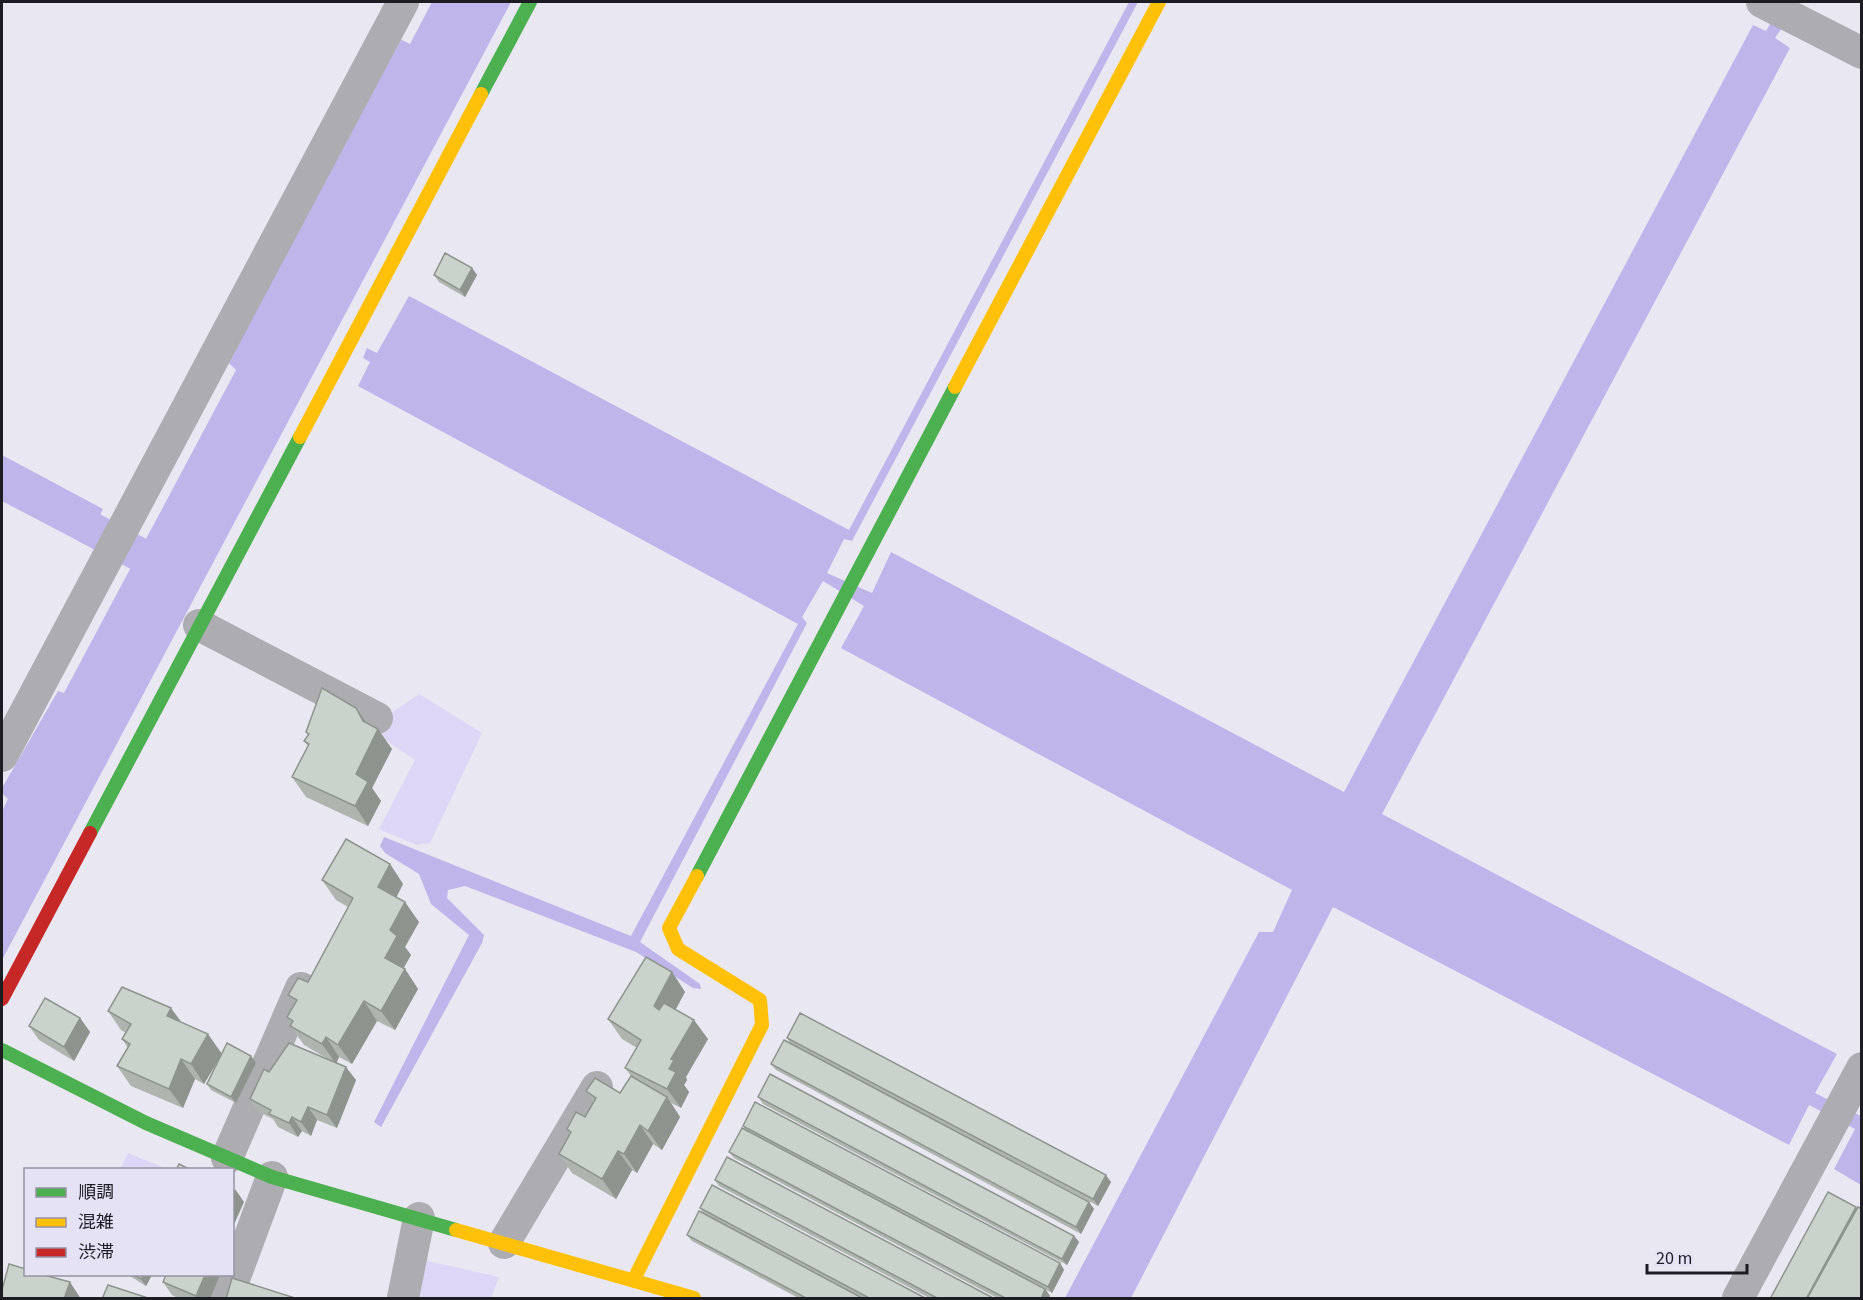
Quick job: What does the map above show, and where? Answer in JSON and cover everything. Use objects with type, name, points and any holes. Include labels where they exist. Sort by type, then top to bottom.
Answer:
[{"type":"street","points":[[2,756],[403,2]]},
{"type":"street","points":[[2,999],[530,2]]},
{"type":"street","points":[[634,1279],[762,1025],[760,1000],[678,949],[669,928],[1159,2]]},
{"type":"street","points":[[1762,2],[1862,53]]},
{"type":"street","points":[[200,625],[377,717]]},
{"type":"street","points":[[227,1158],[301,988]]},
{"type":"street","points":[[2,1050],[146,1123],[272,1177],[634,1279],[694,1299]]},
{"type":"street","points":[[1738,1299],[1862,1068]]},
{"type":"street","points":[[504,1243],[597,1087]]},
{"type":"street","points":[[227,1299],[272,1177]]},
{"type":"street","points":[[403,1299],[419,1218]]},
{"type":"shaded area","points":[[432,2],[511,2],[2,960],[2,811],[8,799],[2,793],[2,788],[58,691],[64,693],[236,370],[227,361],[398,38],[410,44]]},
{"type":"shaded area","points":[[1129,2],[1138,2],[852,541],[844,539],[827,573],[872,593],[891,552],[1344,792],[1753,25],[1766,31],[1782,2],[1800,2],[1775,38],[1790,48],[1382,814],[1837,1054],[1815,1093],[1861,1116],[1861,1185],[1834,1169],[1855,1129],[1809,1105],[1789,1145],[1333,907],[1131,1298],[1065,1298],[1259,932],[1273,932],[1292,890],[841,648],[864,606],[823,581],[802,617],[807,623],[640,942],[700,984],[701,989],[693,988],[636,952],[465,886],[448,890],[447,898],[484,935],[482,943],[381,1127],[374,1122],[469,935],[431,904],[419,874],[385,853],[380,846],[384,837],[631,936],[798,624],[358,386],[370,362],[363,358],[367,348],[377,353],[409,296],[849,530]]},
{"type":"shaded area","points":[[2,455],[103,509],[97,521],[107,527],[102,536],[93,532],[86,545],[2,501]]},
{"type":"shaded area","points":[[419,694],[482,733],[430,843],[417,845],[379,829],[415,760],[380,736],[381,720]]},
{"type":"shaded area","points":[[128,1153],[165,1168],[120,1168]]},
{"type":"shaded area","points":[[419,1259],[499,1277],[491,1298],[409,1298]]},
{"type":"building","points":[[445,253],[472,268],[460,290],[434,275]]},
{"type":"building","points":[[322,688],[356,708],[363,721],[378,729],[356,774],[368,782],[355,806],[292,777],[309,744],[304,741],[309,734],[306,732]]},
{"type":"building","points":[[346,839],[390,864],[378,887],[405,902],[390,930],[397,936],[385,958],[405,969],[381,1011],[364,1001],[338,1045],[326,1037],[322,1044],[290,1026],[293,1021],[287,1017],[297,1000],[288,995],[298,978],[308,982],[353,898],[322,880]]},
{"type":"building","points":[[646,957],[672,972],[654,1006],[659,1010],[664,1003],[694,1020],[671,1059],[674,1060],[669,1069],[676,1072],[667,1089],[625,1068],[641,1040],[608,1019]]},
{"type":"building","points":[[122,987],[171,1008],[167,1016],[208,1034],[191,1064],[181,1059],[169,1089],[117,1066],[130,1044],[122,1039],[131,1024],[108,1011]]},
{"type":"building","points":[[45,998],[80,1018],[64,1047],[29,1026]]},
{"type":"building","points":[[800,1013],[1106,1175],[1093,1199],[787,1038]]},
{"type":"building","points":[[784,1040],[1089,1202],[1076,1227],[771,1064]]},
{"type":"building","points":[[227,1043],[251,1056],[231,1097],[207,1084]]},
{"type":"building","points":[[289,1043],[346,1067],[327,1115],[308,1107],[301,1122],[292,1117],[289,1123],[269,1114],[271,1110],[250,1099],[264,1069],[269,1072]]},
{"type":"building","points":[[770,1074],[1074,1236],[1062,1259],[758,1097]]},
{"type":"building","points":[[631,1076],[667,1097],[648,1131],[640,1125],[624,1154],[618,1151],[602,1179],[559,1154],[571,1132],[567,1129],[576,1112],[585,1117],[596,1098],[586,1091],[595,1078],[620,1093]]},
{"type":"building","points":[[755,1102],[1060,1263],[1048,1287],[743,1126]]},
{"type":"building","points":[[742,1128],[1045,1289],[1041,1299],[1007,1299],[729,1152]]},
{"type":"building","points":[[727,1157],[995,1299],[939,1299],[715,1180]]},
{"type":"building","points":[[712,1185],[927,1299],[871,1299],[700,1208]]},
{"type":"building","points":[[1828,1192],[1856,1207],[1806,1299],[1770,1299]]},
{"type":"building","points":[[1858,1207],[1862,1209],[1862,1299],[1807,1299]]},
{"type":"building","points":[[699,1211],[864,1299],[808,1299],[687,1235]]},
{"type":"building","points":[[9,1264],[24,1268],[24,1276],[48,1276],[70,1282],[64,1299],[2,1299]]},
{"type":"building","points":[[166,1276],[205,1276],[196,1296],[163,1282]]},
{"type":"building","points":[[232,1278],[298,1299],[226,1299]]},
{"type":"building","points":[[108,1285],[151,1299],[102,1299]]},
{"type":"waterway","points":[[88,527],[165,568]]},
{"type":"traffic: fast","points":[[481,94],[530,2]]},
{"type":"traffic: fast","points":[[697,876],[955,387]]},
{"type":"traffic: fast","points":[[90,833],[300,437]]},
{"type":"traffic: fast","points":[[2,1050],[146,1123],[272,1177],[456,1230]]},
{"type":"traffic: slow","points":[[955,387],[1159,2]]},
{"type":"traffic: slow","points":[[300,437],[481,94]]},
{"type":"traffic: slow","points":[[634,1279],[762,1025],[760,1000],[678,949],[669,928],[697,876]]},
{"type":"traffic: slow","points":[[456,1230],[694,1298]]},
{"type":"traffic: jam","points":[[2,999],[90,833]]}]
